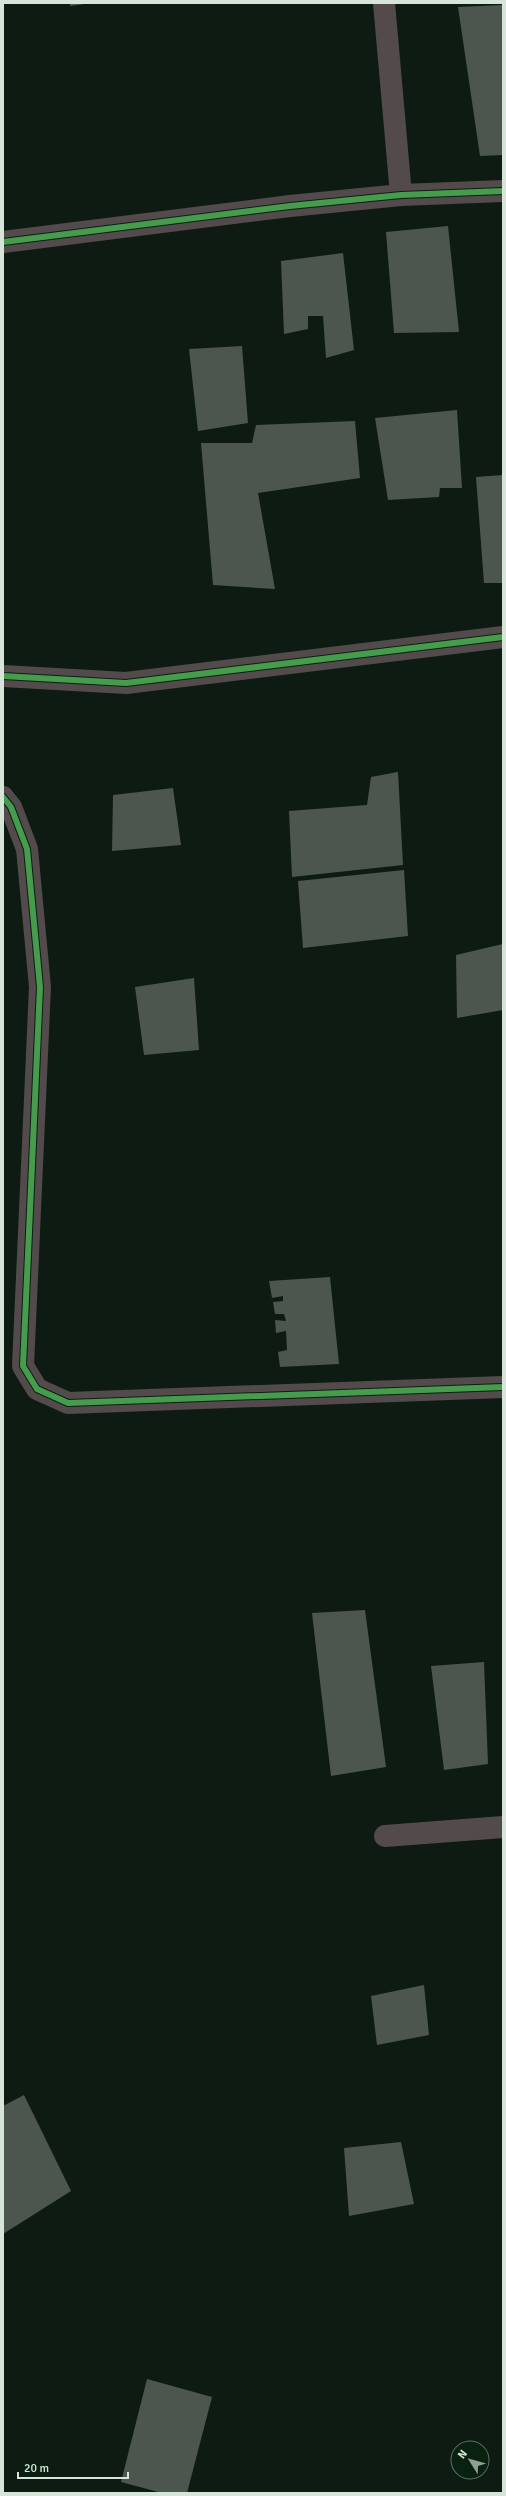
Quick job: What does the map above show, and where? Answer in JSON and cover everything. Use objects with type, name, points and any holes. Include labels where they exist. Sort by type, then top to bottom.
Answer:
[{"type":"street","points":[[384,3],[401,195]]},
{"type":"street","points":[[3,242],[290,206],[401,195],[503,191]]},
{"type":"street","points":[[3,676],[126,683],[503,637]]},
{"type":"street","points":[[3,797],[12,807],[27,849],[40,987],[24,1366],[37,1389],[68,1403],[503,1387]]},
{"type":"street","points":[[385,1836],[503,1827]]},
{"type":"building","points":[[70,3],[84,3],[84,4],[70,6]]},
{"type":"building","points":[[503,5],[503,155],[480,156],[458,7]]},
{"type":"building","points":[[448,226],[459,332],[394,333],[386,232]]},
{"type":"building","points":[[343,253],[354,350],[326,358],[323,316],[308,316],[308,329],[284,334],[281,261]]},
{"type":"building","points":[[242,346],[248,423],[198,431],[189,349]]},
{"type":"building","points":[[457,410],[462,488],[440,488],[439,497],[388,500],[375,418]]},
{"type":"building","points":[[355,421],[360,478],[258,493],[275,589],[213,585],[201,443],[252,443],[256,425]]},
{"type":"building","points":[[503,475],[503,583],[484,583],[476,477]]},
{"type":"building","points":[[398,772],[403,865],[292,877],[289,811],[367,805],[371,777]]},
{"type":"building","points":[[173,788],[181,845],[112,851],[113,795]]},
{"type":"building","points":[[404,870],[408,936],[303,948],[298,881]]},
{"type":"building","points":[[503,944],[503,1010],[457,1018],[456,955]]},
{"type":"building","points":[[194,978],[199,1050],[144,1055],[135,987]]},
{"type":"building","points":[[330,1277],[339,1364],[280,1367],[278,1352],[287,1350],[286,1331],[276,1333],[275,1320],[286,1321],[284,1314],[275,1314],[273,1302],[283,1301],[283,1296],[272,1298],[269,1281]]},
{"type":"building","points":[[365,1610],[386,1767],[331,1776],[312,1613]]},
{"type":"building","points":[[484,1662],[488,1764],[444,1770],[431,1666]]},
{"type":"building","points":[[424,1985],[429,2035],[377,2045],[371,1996]]},
{"type":"building","points":[[24,2095],[71,2191],[3,2234],[3,2106]]},
{"type":"building","points":[[401,2142],[414,2204],[349,2216],[344,2148]]},
{"type":"building","points":[[147,2379],[212,2397],[187,2493],[162,2493],[121,2482]]},
{"type":"cycle path","points":[[3,242],[290,206],[401,195],[503,191]]},
{"type":"cycle path","points":[[3,676],[126,683],[503,637]]},
{"type":"cycle path","points":[[3,797],[11,807],[27,849],[40,987],[23,1366],[37,1389],[68,1403],[503,1387]]}]
